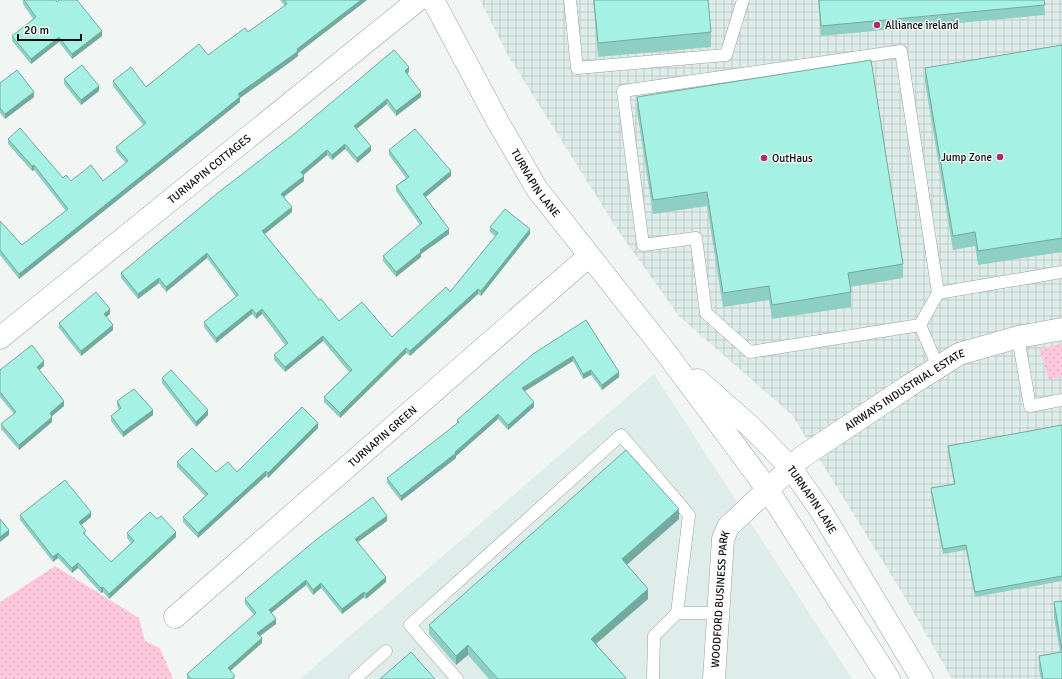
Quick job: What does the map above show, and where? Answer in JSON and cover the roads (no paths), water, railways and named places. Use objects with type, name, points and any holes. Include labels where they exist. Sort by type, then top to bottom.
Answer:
[{"type":"street","name":"TURNAPIN COTTAGES","points":[[0,338],[418,0]]},
{"type":"street","name":"TURNAPIN LANE","points":[[433,0],[498,122],[537,189],[664,350],[768,490],[889,679]]},
{"type":"street","name":"TURNAPIN GREEN","points":[[175,617],[589,256]]},
{"type":"street","name":"AIRWAYS INDUSTRIAL ESTATE","points":[[768,490],[802,457],[959,354],[1018,337],[1062,329]]},
{"type":"street","name":"TURNAPIN LANE","points":[[664,350],[752,428],[791,468],[821,511],[922,679]]},
{"type":"street","name":"WOODFORD BUSINESS PARK","points":[[714,679],[720,613],[723,539],[728,527],[768,490]]},
{"type":"lane","points":[[570,0],[577,68],[726,55],[743,0]]},
{"type":"lane","points":[[901,51],[938,293],[920,325],[750,352],[706,313],[696,238],[643,245],[622,91],[901,51]]},
{"type":"lane","points":[[938,293],[1062,272]]},
{"type":"lane","points":[[920,325],[938,367]]},
{"type":"lane","points":[[1018,337],[1030,406],[1062,400]]},
{"type":"lane","points":[[457,679],[410,625],[621,435],[689,515],[677,613],[654,636],[653,679]]},
{"type":"lane","points":[[677,613],[720,613]]},
{"type":"lane","points":[[355,679],[386,651]]},
{"type":"place","name":"Alliance ireland","points":[[877,25]]},
{"type":"place","name":"Jump Zone","points":[[1000,157]]},
{"type":"place","name":"OutHaus","points":[[764,158]]}]
